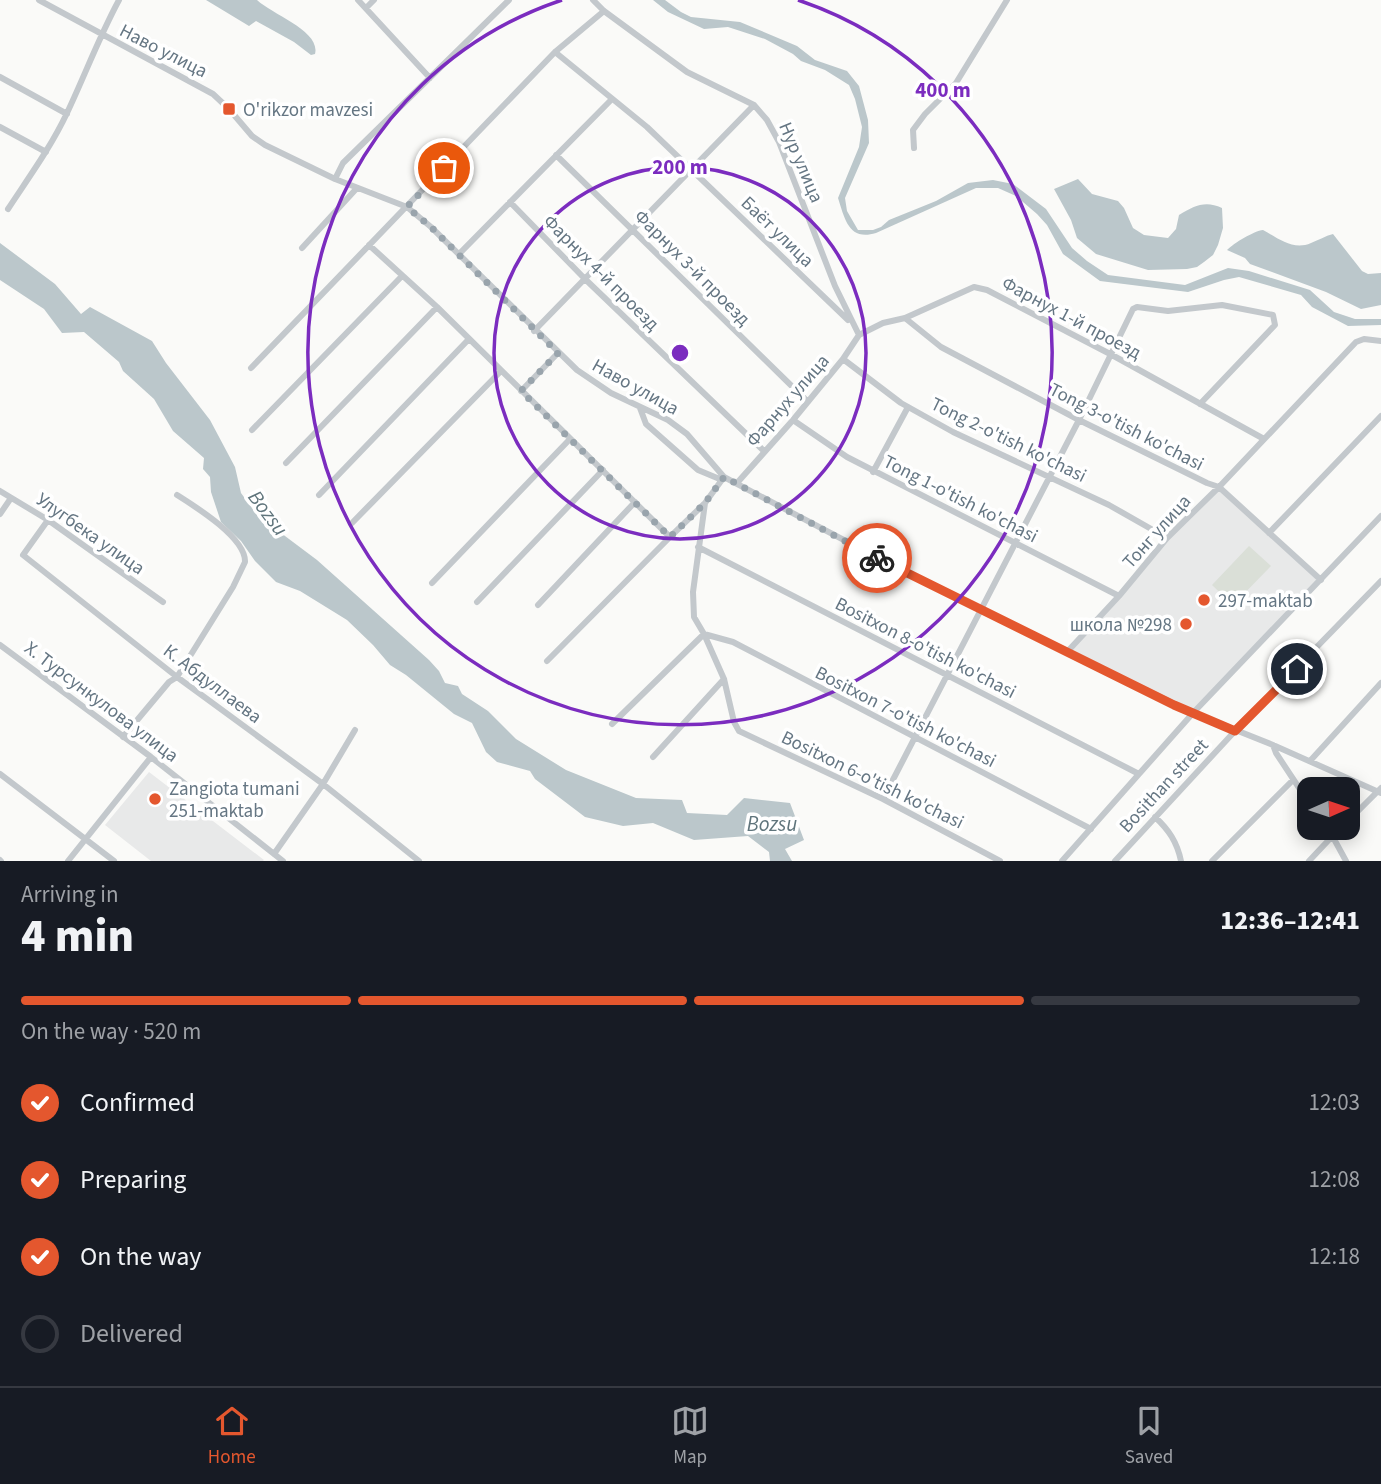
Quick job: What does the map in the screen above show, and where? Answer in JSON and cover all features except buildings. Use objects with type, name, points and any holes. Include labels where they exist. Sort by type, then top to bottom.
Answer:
[{"type":"street","name":"Наво улица","points":[[39,0],[100,35],[200,85],[229,109],[258,141],[335,179],[407,207],[577,370],[687,433],[723,478]]},
{"type":"street","points":[[8,209],[46,152],[67,114],[100,35],[118,0]]},
{"type":"street","points":[[358,0],[430,78]]},
{"type":"street","points":[[366,8],[374,0]]},
{"type":"street","name":"Нур улица","points":[[593,0],[687,72],[754,105],[767,120],[779,142],[859,335]]},
{"type":"street","points":[[914,148],[913,130],[925,114],[957,83],[1007,0]]},
{"type":"street","points":[[335,179],[344,163],[506,1]]},
{"type":"street","points":[[251,368],[555,52],[604,11]]},
{"type":"street","name":"Баёт улица","points":[[555,52],[647,127],[852,323]]},
{"type":"street","points":[[0,77],[67,114]]},
{"type":"street","points":[[459,254],[612,99]]},
{"type":"street","points":[[534,331],[754,105]]},
{"type":"street","points":[[0,127],[46,152]]},
{"type":"street","name":"Фарнух 3-й проезд","points":[[556,155],[808,402]]},
{"type":"street","points":[[302,248],[356,188]]},
{"type":"street","name":"Фарнух 4-й проезд","points":[[510,202],[585,279],[764,451]]},
{"type":"street","points":[[369,245],[437,307],[670,537]]},
{"type":"street","points":[[252,430],[402,276]]},
{"type":"street","name":"Фарнух 1-й проезд","points":[[859,335],[974,288],[987,290],[1264,439]]},
{"type":"street","points":[[883,799],[1112,355],[1129,314],[1137,307],[1168,311],[1222,306],[1273,315],[1275,325],[1200,404]]},
{"type":"street","points":[[286,463],[437,307]]},
{"type":"street","name":"Tong 3-o'tish ko'chasi","points":[[905,318],[941,347],[1079,420],[1219,487],[1321,580]]},
{"type":"street","name":"Фарнух улица","points":[[737,483],[808,402],[859,335]]},
{"type":"street","name":"Тонг улица","points":[[1067,652],[1119,596],[1167,538],[1356,342],[1364,339],[1381,341]]},
{"type":"street","points":[[319,495],[468,340]]},
{"type":"street","points":[[521,391],[558,353]]},
{"type":"street","name":"Tong 2-o'tish ko'chasi","points":[[843,359],[908,407],[953,432],[1109,505],[1167,538]]},
{"type":"street","points":[[352,523],[500,371]]},
{"type":"street","points":[[873,471],[908,407]]},
{"type":"street","points":[[640,408],[646,424],[698,470],[737,483],[856,548],[1193,713],[1380,791],[1360,810]]},
{"type":"street","points":[[1269,533],[1381,416]]},
{"type":"street","name":"Tong 1-o'tish ko'chasi","points":[[793,420],[847,457],[1119,596]]},
{"type":"street","points":[[432,583],[570,439]]},
{"type":"street","points":[[477,602],[603,470]]},
{"type":"street","points":[[547,661],[705,503],[723,478]]},
{"type":"street","name":"Улугбека улица","points":[[0,491],[48,520],[163,602]]},
{"type":"street","points":[[123,737],[169,682],[177,677],[233,587],[246,557],[215,520],[177,495]]},
{"type":"street","points":[[0,514],[12,498]]},
{"type":"street","points":[[538,605],[635,502]]},
{"type":"street","points":[[653,757],[724,679],[694,617],[692,592],[705,503]]},
{"type":"street","points":[[1321,580],[1381,516]]},
{"type":"street","name":"К. Абдуллаева","points":[[48,520],[23,555],[177,677],[323,784],[419,861]]},
{"type":"street","name":"Bositxon 8-o'tish ko'chasi","points":[[698,547],[1139,774]]},
{"type":"street","name":"Bosithan street","points":[[1062,861],[1193,713],[1321,580]]},
{"type":"street","name":"Bosithan street","points":[[1115,861],[1235,731],[1381,581]]},
{"type":"street","points":[[612,724],[704,634]]},
{"type":"street","name":"Bositxon 7-o'tish ko'chasi","points":[[704,634],[733,642],[1091,829]]},
{"type":"street","name":"Х. Турсункулова улица","points":[[0,645],[151,757],[283,861]]},
{"type":"street","name":"Bositxon 6-o'tish ko'chasi","points":[[724,679],[734,722],[739,731],[883,799],[1000,861]]},
{"type":"street","points":[[1310,761],[1381,683]]},
{"type":"street","points":[[274,854],[323,784],[355,730]]},
{"type":"street","points":[[1273,745],[1297,786]]},
{"type":"street","points":[[68,861],[151,757]]},
{"type":"street","points":[[0,774],[114,861]]},
{"type":"street","points":[[1212,861],[1293,780]]},
{"type":"street","points":[[1155,817],[1168,829],[1179,848],[1181,861]]},
{"type":"street","points":[[1309,861],[1328,840]]},
{"type":"street","points":[[1336,840],[1346,861]]},
{"type":"shaded area","name":"школа №298","points":[[1219,487],[1321,580],[1193,713],[1067,652],[1167,538]]},
{"type":"shaded area","points":[[1249,546],[1271,566],[1233,605],[1212,585]]},
{"type":"shaded area","name":"Zangiota tumani 251-maktab","points":[[149,772],[264,860],[151,861],[105,825]]},
{"type":"water","points":[[206,0],[257,0],[304,31],[315,46],[315,54],[311,55],[294,42],[256,21],[249,26]]},
{"type":"water","points":[[653,0],[665,0],[691,17],[740,22],[797,46],[815,60],[847,71],[859,86],[868,120],[869,143],[845,198],[847,211],[858,230],[881,227],[889,220],[936,201],[968,183],[993,180],[1013,184],[1046,209],[1072,248],[1108,275],[1185,285],[1228,268],[1249,271],[1310,290],[1334,312],[1355,319],[1381,319],[1381,325],[1348,326],[1312,307],[1301,295],[1239,277],[1188,292],[1100,281],[1063,254],[1047,225],[1037,214],[1016,196],[998,188],[976,188],[876,233],[860,234],[849,227],[838,198],[859,147],[862,127],[849,85],[765,39],[728,27],[704,29],[668,12]]},
{"type":"water","points":[[1078,179],[1092,194],[1118,201],[1133,228],[1144,235],[1168,238],[1176,229],[1179,215],[1184,212],[1205,204],[1222,208],[1223,228],[1213,255],[1197,267],[1148,270],[1096,254],[1077,238],[1071,220],[1054,189]]},
{"type":"water","points":[[1263,230],[1292,245],[1304,245],[1333,234],[1362,271],[1368,274],[1381,273],[1381,305],[1361,309],[1326,292],[1250,264],[1245,258],[1227,250],[1244,238]]},
{"type":"water","name":"Bozsu","points":[[0,243],[55,284],[81,314],[90,307],[152,341],[210,420],[235,467],[241,493],[257,515],[317,560],[429,660],[445,683],[458,686],[462,694],[488,711],[516,739],[566,770],[636,798],[682,800],[687,813],[727,815],[744,798],[790,803],[804,840],[785,849],[792,861],[770,861],[769,852],[748,836],[694,840],[653,823],[623,826],[585,817],[535,779],[530,771],[497,762],[486,752],[472,723],[454,714],[390,665],[347,620],[300,591],[276,582],[255,561],[241,541],[221,522],[211,492],[210,477],[203,469],[204,458],[173,431],[154,399],[123,371],[119,362],[84,332],[62,333],[44,309],[0,280]]},
{"type":"way so far","points":[[444,168],[407,207],[431,227],[558,353],[521,391],[670,537],[705,503],[724,477],[877,558]]},
{"type":"place","name":"O'rikzor mavzesi","points":[[229,109]]},
{"type":"place","name":"297-maktab","points":[[1204,600]]},
{"type":"place","name":"школа №298","points":[[1186,624]]},
{"type":"place","name":"Zangiota tumani 251-maktab","points":[[155,799]]},
{"type":"route","points":[[877,558],[1174,705],[1235,731],[1297,669]]}]
